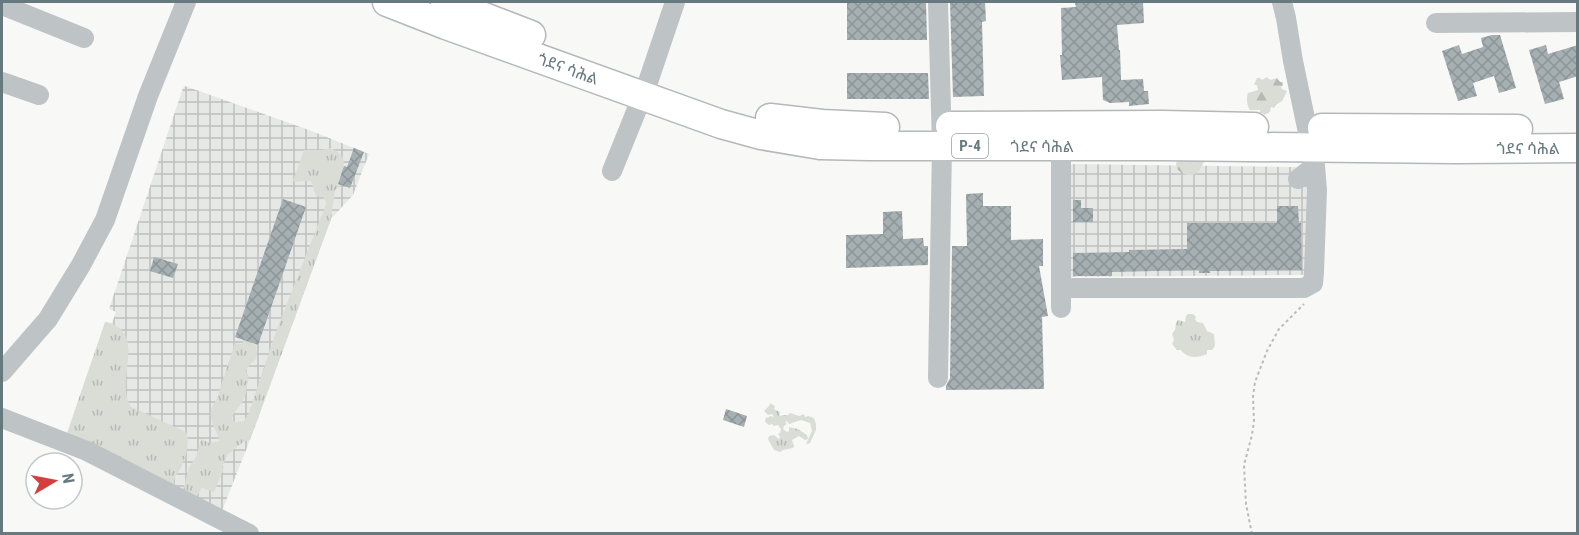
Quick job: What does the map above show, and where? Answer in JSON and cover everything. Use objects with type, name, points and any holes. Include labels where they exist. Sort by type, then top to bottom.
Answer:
[{"type":"highway","name":"ጎደና ሳሕል","points":[[387,2],[432,6],[645,89],[721,124],[792,140],[830,145],[941,136],[1162,125],[1312,147]]},
{"type":"highway","name":"ጎደና ሳሕል","points":[[941,136],[1061,146],[1456,149],[1506,138],[1578,129]]},
{"type":"highway","name":"ጎደና ሳሕል","points":[[1506,138],[1578,148]]},
{"type":"street","points":[[2,372],[48,319],[81,265],[105,219],[148,96],[186,2]]},
{"type":"street","points":[[612,171],[645,89],[675,2]]},
{"type":"street","points":[[938,2],[941,136],[938,378]]},
{"type":"street","points":[[1061,288],[1304,288],[1312,283],[1317,190],[1312,147],[1282,2]]},
{"type":"street","points":[[2,5],[84,38]]},
{"type":"street","points":[[1436,23],[1578,22]]},
{"type":"street","points":[[2,82],[39,95]]},
{"type":"street","points":[[1061,146],[1061,308]]},
{"type":"street","points":[[1298,178],[1312,147]]},
{"type":"street","points":[[2,418],[87,451],[249,534]]},
{"type":"path","points":[[1252,534],[1246,504],[1244,465],[1253,428],[1255,382],[1267,351],[1279,329],[1311,295],[1312,283]]},
{"type":"shaded area","points":[[185,86],[369,154],[353,195],[331,219],[222,511],[82,438],[80,440],[105,322],[112,323],[116,312],[109,309]]},
{"type":"shaded area","points":[[1073,164],[1296,167],[1293,174],[1309,183],[1307,273],[1302,275],[1070,277],[1069,167]]},
{"type":"green space","points":[[1267,77],[1270,80],[1277,78],[1283,82],[1281,87],[1287,91],[1282,101],[1274,108],[1271,107],[1270,112],[1264,115],[1260,113],[1260,110],[1250,110],[1247,97],[1248,93],[1258,90],[1257,85],[1254,85],[1257,78],[1262,80]]},
{"type":"green space","points":[[330,148],[343,158],[338,183],[342,185],[335,190],[331,219],[250,440],[228,454],[214,492],[202,488],[196,497],[183,491],[189,467],[196,457],[201,439],[210,443],[220,441],[212,420],[211,410],[235,343],[242,344],[243,340],[256,345],[257,352],[256,359],[246,372],[249,376],[245,396],[232,420],[236,422],[244,421],[248,415],[277,329],[325,207],[326,202],[323,197],[316,196],[311,181],[293,181],[304,150]]},
{"type":"green space","points":[[1186,159],[1208,160],[1203,163],[1196,174],[1189,175],[1177,169],[1176,163],[1187,161]]},
{"type":"green space","points":[[1188,314],[1193,314],[1197,322],[1203,323],[1207,331],[1214,334],[1215,346],[1212,350],[1207,350],[1207,354],[1190,356],[1177,350],[1172,344],[1174,340],[1172,334],[1176,323],[1178,320],[1185,322]]},
{"type":"green space","points":[[105,322],[117,326],[128,343],[126,388],[131,407],[186,432],[187,452],[175,478],[174,486],[82,438],[80,440],[67,433]]},
{"type":"green space","points":[[770,403],[775,406],[774,409],[780,412],[781,416],[790,413],[799,416],[804,414],[805,417],[814,418],[816,430],[810,443],[806,444],[812,431],[810,423],[801,420],[789,424],[787,421],[783,429],[787,432],[789,427],[798,429],[807,435],[808,439],[805,440],[799,436],[792,440],[793,448],[780,452],[774,450],[768,439],[769,436],[774,435],[779,439],[778,434],[781,429],[778,425],[769,425],[765,422],[766,417],[774,417],[764,411]]},
{"type":"building","points":[[847,2],[926,2],[927,40],[847,40]]},
{"type":"building","points":[[950,2],[985,2],[986,21],[982,22],[984,96],[953,97]]},
{"type":"building","points":[[1143,2],[1144,23],[1117,25],[1121,80],[1143,79],[1144,91],[1148,91],[1149,104],[1129,106],[1129,102],[1110,103],[1103,100],[1102,77],[1062,80],[1061,8],[1076,7],[1075,3]]},
{"type":"building","points":[[1500,35],[1516,88],[1499,93],[1494,76],[1473,83],[1477,96],[1458,101],[1442,51],[1459,45],[1462,54],[1483,47],[1481,38]]},
{"type":"building","points":[[1546,45],[1548,54],[1578,45],[1578,76],[1559,82],[1564,99],[1545,104],[1529,50]]},
{"type":"building","points":[[847,73],[928,73],[929,99],[847,99]]},
{"type":"building","points":[[354,148],[364,152],[350,188],[338,184],[344,166],[347,167]]},
{"type":"building","points":[[983,193],[983,206],[1011,206],[1011,240],[1043,239],[1043,266],[1039,266],[1048,316],[1042,317],[1044,389],[946,390],[950,378],[952,246],[967,246],[966,194]]},
{"type":"building","points":[[283,199],[306,207],[258,345],[235,337]]},
{"type":"building","points":[[1073,200],[1081,200],[1081,208],[1093,208],[1093,222],[1073,222]]},
{"type":"building","points":[[1277,206],[1298,206],[1299,223],[1301,223],[1302,270],[1210,271],[1210,273],[1199,273],[1199,270],[1112,272],[1112,276],[1073,276],[1073,253],[1187,249],[1187,223],[1277,223]]},
{"type":"building","points":[[902,211],[903,239],[923,238],[924,246],[928,246],[928,265],[846,268],[846,235],[883,234],[883,212]]},
{"type":"building","points":[[154,257],[178,264],[173,278],[150,271]]},
{"type":"building","points":[[726,409],[747,416],[744,427],[723,420]]}]
